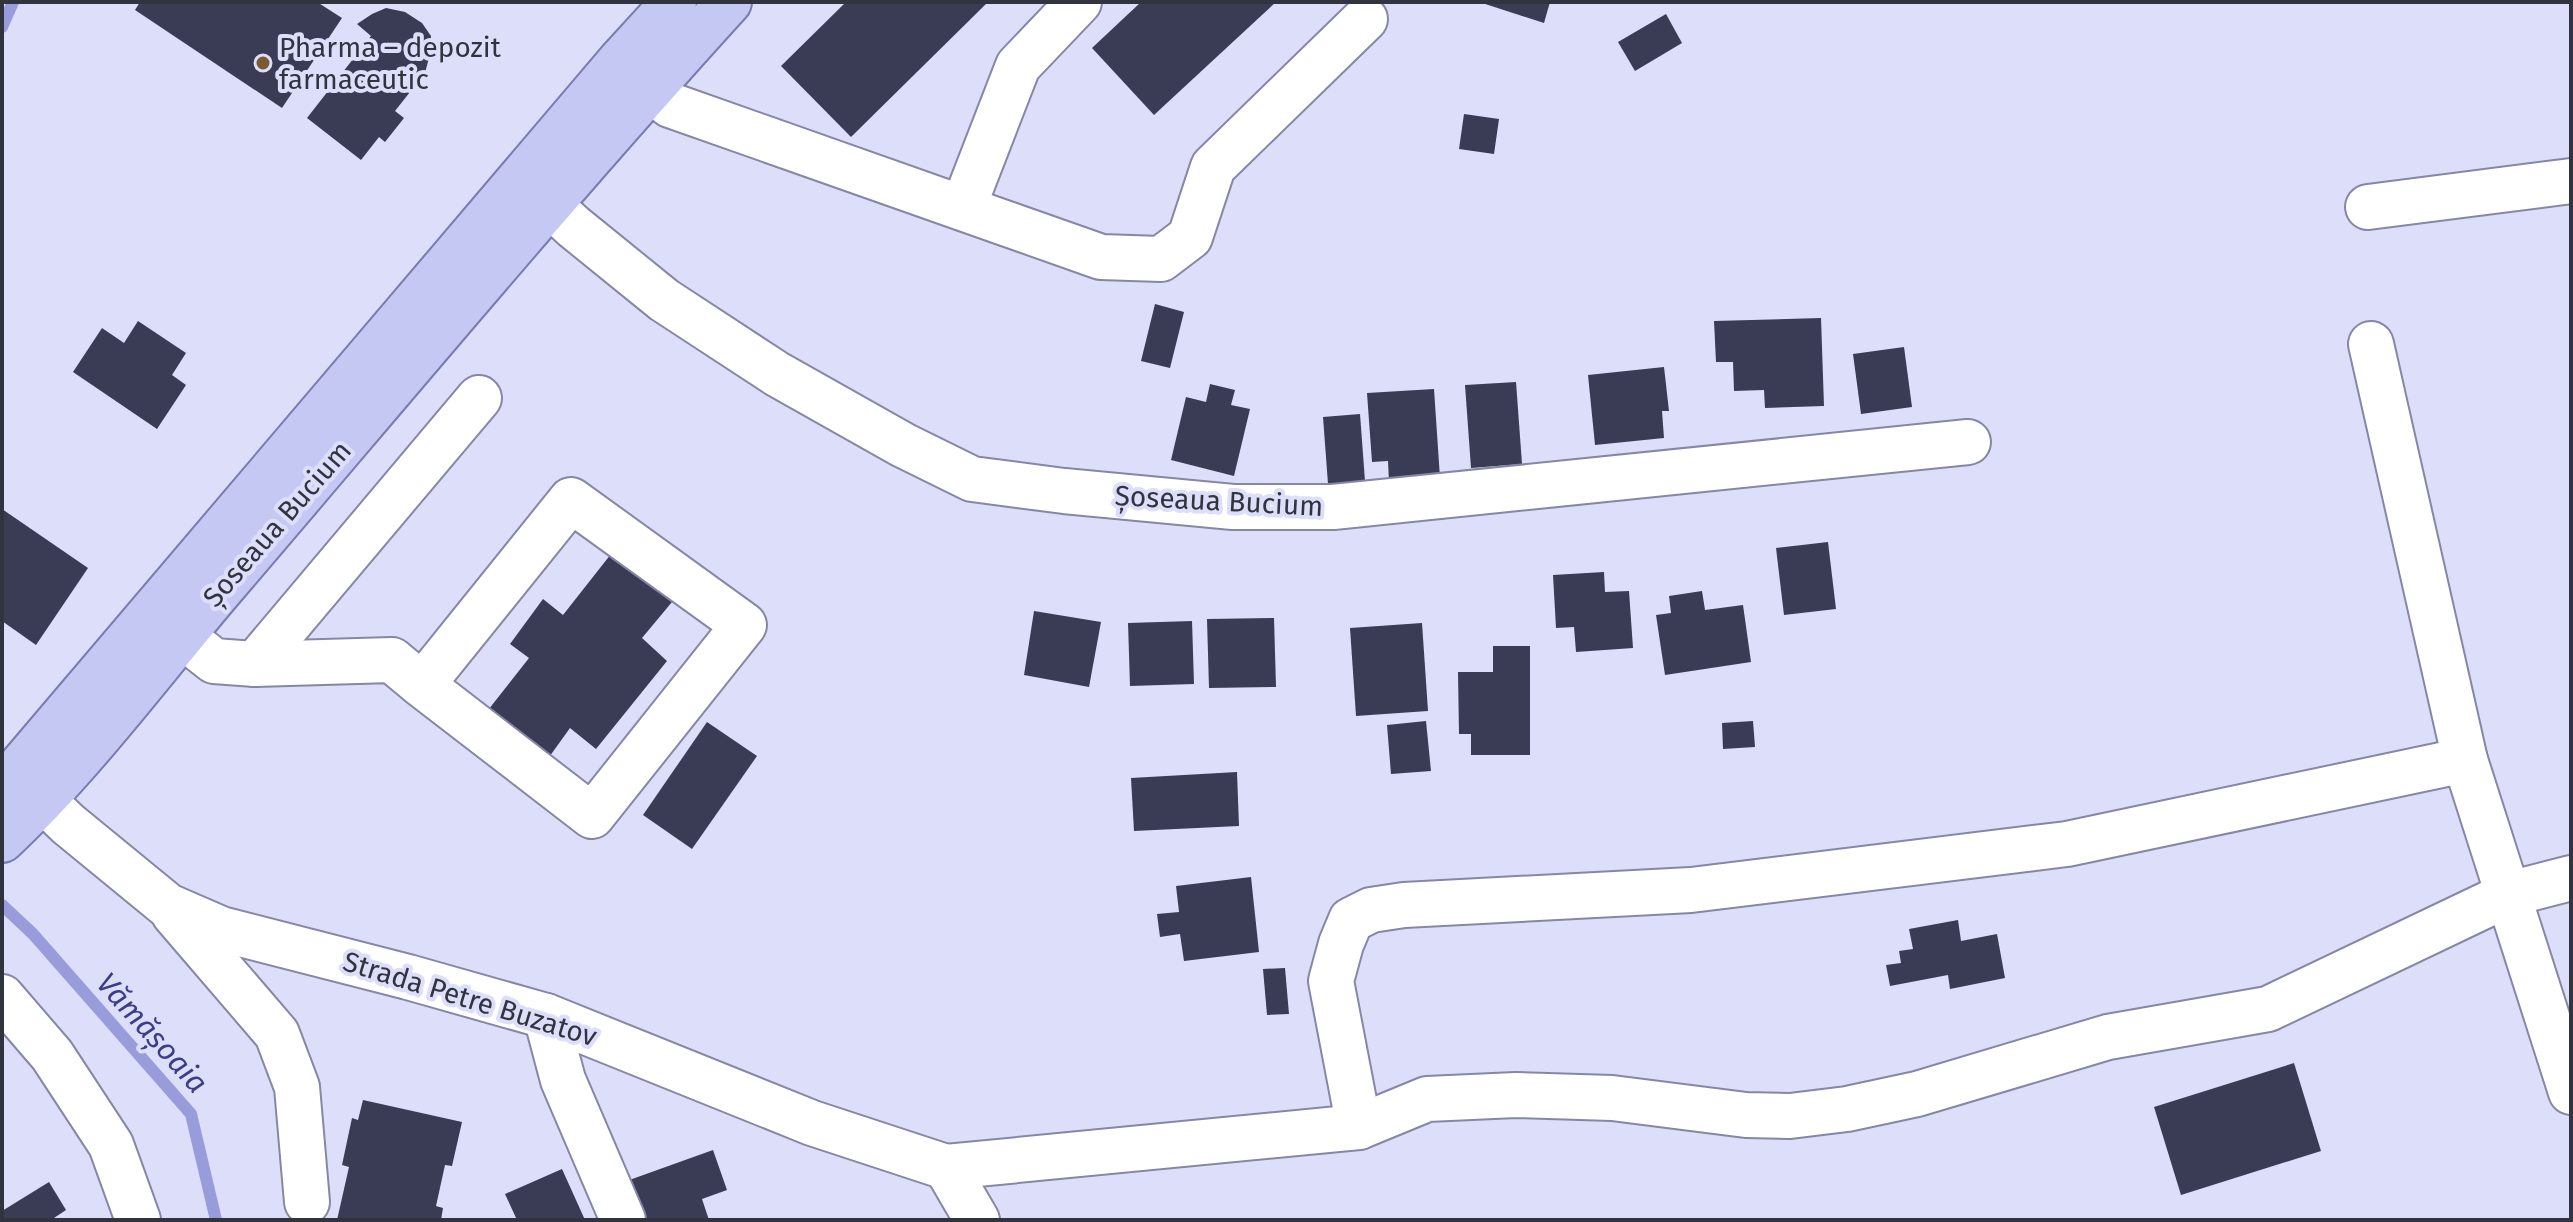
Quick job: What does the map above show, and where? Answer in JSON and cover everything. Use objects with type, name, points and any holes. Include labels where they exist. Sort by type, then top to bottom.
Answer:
[{"type":"main road","name":"Șoseaua Bucium","points":[[636,74],[674,2]]},
{"type":"main road","name":"Șoseaua Bucium","points":[[17,805],[636,74],[729,2]]},
{"type":"main road","name":"Șoseaua Bucium","points":[[17,805],[181,635],[536,192]]},
{"type":"street","points":[[963,208],[1018,66],[1079,2]]},
{"type":"street","points":[[636,74],[670,105],[1101,257],[1161,259],[1190,237],[1213,167],[1365,19]]},
{"type":"street","points":[[2368,207],[2571,181]]},
{"type":"street","name":"Șoseaua Bucium","points":[[536,192],[664,300],[777,374],[903,445],[972,479],[1233,507],[1333,507],[1968,442]]},
{"type":"street","points":[[2371,344],[2465,760],[2571,1092]]},
{"type":"street","points":[[255,664],[479,398]]},
{"type":"street","points":[[181,635],[214,661],[255,664],[392,660],[422,685],[592,816],[744,625],[571,500],[422,685]]},
{"type":"street","points":[[1359,1127],[1331,981],[1351,920],[1371,910],[1404,905],[1691,890],[2067,844],[2465,760]]},
{"type":"street","name":"Strada Petre Buzatov","points":[[17,805],[68,824],[168,906],[221,929],[546,1016],[812,1123],[946,1167]]},
{"type":"street","points":[[977,1220],[946,1167],[1359,1127],[1427,1099],[1516,1095],[1612,1098],[1746,1115],[1790,1116],[1847,1109],[1917,1094],[2108,1037],[2268,1009],[2509,894],[2571,878]]},
{"type":"street","points":[[168,906],[277,1034],[297,1087],[307,1202]]},
{"type":"street","points":[[2,997],[52,1055],[111,1145],[138,1220]]},
{"type":"street","points":[[546,1016],[563,1080],[623,1220]]},
{"type":"building","name":"Pharma – depozit farmaceutic","points":[[140,2],[317,2],[342,18],[282,108],[135,10]]},
{"type":"building","points":[[846,2],[988,2],[851,137],[781,66]]},
{"type":"building","points":[[1141,2],[1276,2],[1154,115],[1092,48]]},
{"type":"building","points":[[1479,2],[1550,2],[1544,23]]},
{"type":"building","points":[[386,8],[405,12],[422,23],[431,36],[430,54],[425,73],[395,111],[404,118],[385,142],[379,137],[361,160],[307,118],[371,36],[357,24]]},
{"type":"building","points":[[1666,14],[1682,43],[1635,71],[1618,42]]},
{"type":"building","points":[[1464,114],[1499,119],[1494,154],[1459,149]]},
{"type":"building","points":[[1155,304],[1184,312],[1170,368],[1141,361]]},
{"type":"building","points":[[1821,318],[1824,406],[1765,408],[1764,390],[1734,391],[1733,362],[1716,362],[1714,321]]},
{"type":"building","points":[[138,321],[186,353],[172,375],[186,385],[157,429],[73,372],[102,328],[124,343]]},
{"type":"building","points":[[1904,347],[1912,407],[1861,414],[1853,354]]},
{"type":"building","points":[[1664,367],[1669,411],[1662,411],[1664,438],[1595,445],[1588,375]]},
{"type":"building","points":[[1516,382],[1522,464],[1471,468],[1465,385]]},
{"type":"building","points":[[1210,384],[1235,390],[1231,405],[1250,409],[1234,476],[1171,460],[1186,397],[1206,402]]},
{"type":"building","points":[[1434,389],[1440,478],[1389,482],[1388,461],[1372,462],[1367,393]]},
{"type":"building","points":[[1360,414],[1365,481],[1328,484],[1323,417]]},
{"type":"building","points":[[2,509],[88,568],[36,645],[2,621]]},
{"type":"building","points":[[1828,542],[1836,609],[1784,615],[1776,548]]},
{"type":"building","points":[[611,554],[672,602],[642,638],[667,661],[596,749],[570,728],[542,767],[481,719],[529,658],[510,644],[543,599],[563,615]]},
{"type":"building","points":[[1604,572],[1605,592],[1629,591],[1633,648],[1576,652],[1574,627],[1556,628],[1553,575]]},
{"type":"building","points":[[1702,591],[1705,610],[1743,605],[1751,662],[1665,675],[1656,615],[1671,613],[1669,596]]},
{"type":"building","points":[[1034,611],[1101,622],[1089,687],[1024,675]]},
{"type":"building","points":[[1274,618],[1276,687],[1209,688],[1207,619]]},
{"type":"building","points":[[1192,621],[1194,684],[1130,686],[1128,623]]},
{"type":"building","points":[[1422,623],[1428,711],[1356,716],[1350,628]]},
{"type":"building","points":[[1493,646],[1530,646],[1530,755],[1471,755],[1471,734],[1459,734],[1458,672],[1493,672]]},
{"type":"building","points":[[1426,721],[1431,771],[1391,774],[1387,725]]},
{"type":"building","points":[[1753,721],[1755,747],[1723,749],[1722,723]]},
{"type":"building","points":[[707,722],[757,756],[692,849],[643,815]]},
{"type":"building","points":[[1237,772],[1239,826],[1134,831],[1131,778]]},
{"type":"building","points":[[1251,877],[1259,952],[1184,961],[1180,934],[1160,937],[1157,914],[1179,912],[1176,886]]},
{"type":"building","points":[[1958,920],[1961,941],[1997,934],[2005,978],[1950,989],[1948,975],[1890,986],[1886,965],[1901,963],[1899,951],[1913,949],[1909,929]]},
{"type":"building","points":[[1285,968],[1289,1014],[1267,1015],[1263,969]]},
{"type":"building","points":[[2294,1063],[2321,1151],[2181,1195],[2154,1107]]},
{"type":"building","points":[[363,1100],[462,1122],[452,1166],[445,1165],[436,1206],[443,1208],[441,1220],[337,1220],[349,1167],[342,1165],[352,1118],[358,1120]]},
{"type":"building","points":[[713,1150],[727,1190],[702,1199],[709,1220],[640,1220],[621,1183]]},
{"type":"building","points":[[562,1169],[585,1220],[517,1220],[505,1194]]},
{"type":"building","points":[[49,1182],[66,1210],[51,1220],[2,1220],[2,1211]]},
{"type":"waterway","points":[[2,27],[13,2]]},
{"type":"waterway","name":"Vămășoaia","points":[[2,905],[33,934],[191,1114],[216,1220]]},
{"type":"place","name":"Pharma – depozit farmaceutic","points":[[263,63]]}]
